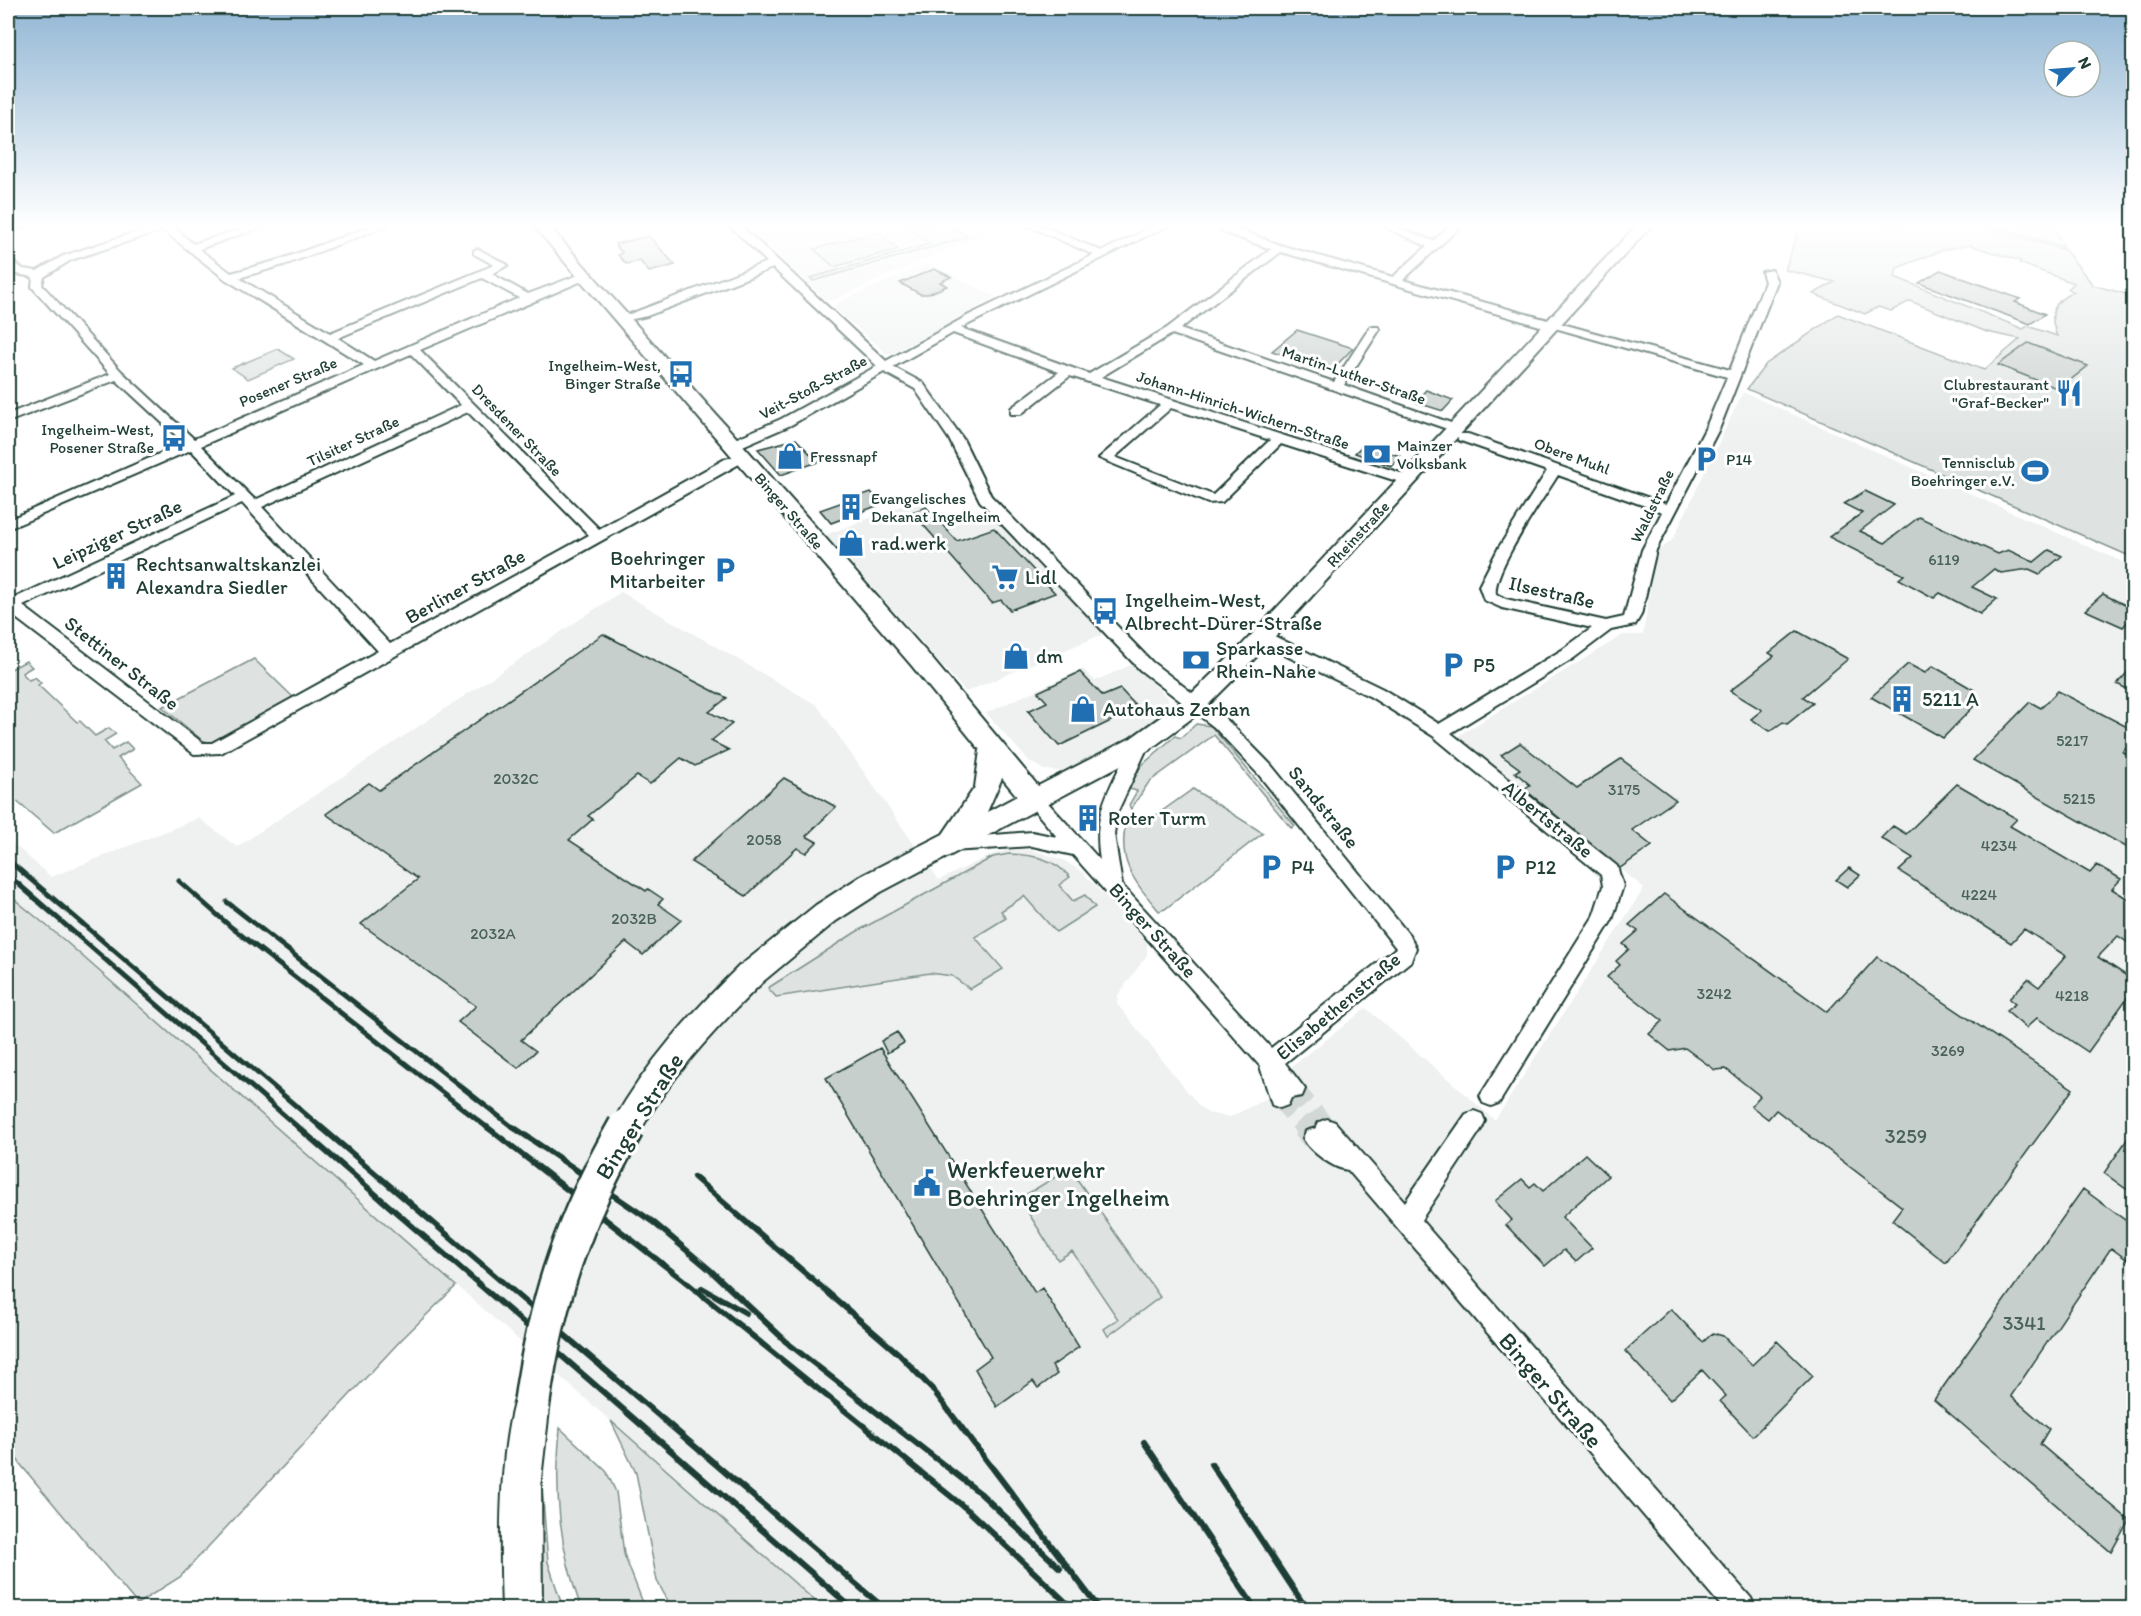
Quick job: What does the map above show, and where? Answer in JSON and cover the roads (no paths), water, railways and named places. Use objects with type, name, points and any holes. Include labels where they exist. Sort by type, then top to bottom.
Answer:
[{"type":"main road","name":"Binger Straße","points":[[522,1608],[522,1479],[541,1334],[567,1250],[602,1172],[622,1135],[665,1068],[714,1009],[750,975],[826,912],[871,884],[1034,799],[936,679],[606,300]]},
{"type":"main road","name":"Rheinstraße","points":[[1034,799],[1140,744],[1195,704],[1262,637],[1408,480],[1460,432],[1575,300]]},
{"type":"main road","points":[[948,844],[987,793],[992,750]]},
{"type":"street","points":[[50,300],[118,375],[192,444],[390,652]]},
{"type":"street","points":[[268,300],[373,365]]},
{"type":"street","points":[[329,338],[417,300]]},
{"type":"street","name":"Posener Straße","points":[[8,525],[521,300]]},
{"type":"street","points":[[623,320],[650,313],[678,300]]},
{"type":"street","name":"Sandstraße","points":[[816,300],[885,367],[915,383],[929,398],[956,439],[985,498],[1146,666],[1220,723],[1265,770],[1406,948]]},
{"type":"street","name":"Veit-Stoß-Straße","points":[[738,451],[952,329],[1009,300]]},
{"type":"street","points":[[1091,378],[1171,330],[1210,300]]},
{"type":"street","points":[[1465,300],[1735,375]]},
{"type":"street","name":"Waldstraße","points":[[1439,732],[1568,654],[1606,626],[1629,621],[1634,615],[1649,550],[1713,427],[1764,300]]},
{"type":"street","name":"Johann-Hinrich-Wichern-Straße","points":[[952,329],[1068,371],[1408,480]]},
{"type":"street","points":[[1337,387],[1374,329]]},
{"type":"street","name":"Martin-Luther-Straße","points":[[1171,330],[1460,432]]},
{"type":"street","name":"Dresdener Straße","points":[[412,348],[597,535]]},
{"type":"street","points":[[1016,411],[1068,371]]},
{"type":"street","points":[[8,418],[118,375]]},
{"type":"street","points":[[1169,403],[1106,458],[1208,499],[1217,499],[1279,438]]},
{"type":"street","name":"Tilsiter Straße","points":[[248,502],[468,407]]},
{"type":"street","name":"Obere Muhl","points":[[1460,432],[1669,510]]},
{"type":"street","name":"Berliner Straße","points":[[207,751],[215,749],[730,462],[738,451]]},
{"type":"street","name":"Ilsestraße","points":[[1555,469],[1506,547],[1486,586],[1490,597],[1502,603],[1606,626]]},
{"type":"street","name":"Leipziger Straße","points":[[10,607],[248,502]]},
{"type":"street","name":"Stettiner Straße","points":[[10,607],[200,750],[207,751]]},
{"type":"street","name":"Albertstraße","points":[[1262,637],[1377,693],[1439,732],[1604,864],[1613,879],[1609,904],[1602,920],[1491,1096]]},
{"type":"street","points":[[1113,885],[1105,834],[1108,813],[1140,744]]},
{"type":"street","name":"Binger Straße","points":[[1034,799],[1269,1062],[1287,1093]]},
{"type":"street","points":[[948,844],[1032,839],[1080,850]]},
{"type":"street","name":"Elisabethenstraße","points":[[1269,1062],[1404,955],[1406,948]]},
{"type":"street","points":[[1406,1221],[1474,1121]]},
{"type":"street","name":"Binger Straße","points":[[1320,1134],[1363,1170],[1741,1608]]},
{"type":"tunnel","points":[[1294,1089],[1327,1129],[1325,1127]]},
{"type":"tunnel","points":[[1280,1098],[1306,1129]]},
{"type":"tunnel","points":[[1305,1127],[1314,1138]]},
{"type":"railway","points":[[8,860],[323,1129]]},
{"type":"railway","points":[[8,875],[300,1129]]},
{"type":"railway","points":[[179,881],[231,927],[489,1129]]},
{"type":"railway","points":[[227,902],[515,1129]]},
{"type":"railway","points":[[298,1127],[852,1608]]},
{"type":"railway","points":[[321,1127],[884,1608]]},
{"type":"railway","points":[[487,1127],[682,1279],[969,1511],[1072,1608]]},
{"type":"railway","points":[[513,1127],[653,1222],[709,1269],[789,1344]]},
{"type":"railway","points":[[694,1177],[899,1354],[933,1390],[1099,1608]]},
{"type":"railway","points":[[702,1288],[746,1313]]},
{"type":"railway","points":[[785,1341],[789,1344]]},
{"type":"railway","points":[[789,1344],[980,1493],[1060,1568]]},
{"type":"railway","points":[[1144,1442],[1255,1608]]},
{"type":"railway","points":[[1211,1464],[1306,1608]]},
{"type":"place","name":"Ingelheim-West, Binger Straße","points":[[681,374]]},
{"type":"place","name":"Clubrestaurant \"Graf-Becker\"","points":[[2069,393]]},
{"type":"place","name":"Ingelheim-West, Posener Straße","points":[[174,438]]},
{"type":"place","name":"Mainzer Volksbank","points":[[1377,454]]},
{"type":"place","name":"Fressnapf","points":[[790,456]]},
{"type":"place","name":"P14","points":[[1706,459]]},
{"type":"place","name":"Tennisclub Boehringer e.V.","points":[[2035,471]]},
{"type":"place","name":"Evangelisches Dekanat Ingelheim","points":[[851,507]]},
{"type":"place","name":"rad.werk","points":[[851,543]]},
{"type":"place","name":"Boehringer Mitarbeiter","points":[[725,570]]},
{"type":"place","name":"Rechtsanwaltskanzlei Alexandra Siedler","points":[[116,576]]},
{"type":"place","name":"Lidl","points":[[1005,577]]},
{"type":"place","name":"Ingelheim-West, Albrecht-Dürer-Straße","points":[[1105,611]]},
{"type":"place","name":"dm","points":[[1016,656]]},
{"type":"place","name":"Sparkasse Rhein-Nahe","points":[[1196,660]]},
{"type":"place","name":"P5","points":[[1453,665]]},
{"type":"place","name":"5211 A","points":[[1902,699]]},
{"type":"place","name":"Autohaus Zerban","points":[[1083,709]]},
{"type":"place","name":"Roter Turm","points":[[1088,818]]},
{"type":"place","name":"P4","points":[[1271,867]]},
{"type":"place","name":"P12","points":[[1505,867]]},
{"type":"place","name":"Werkfeuerwehr Boehringer Ingelheim","points":[[927,1183]]}]
